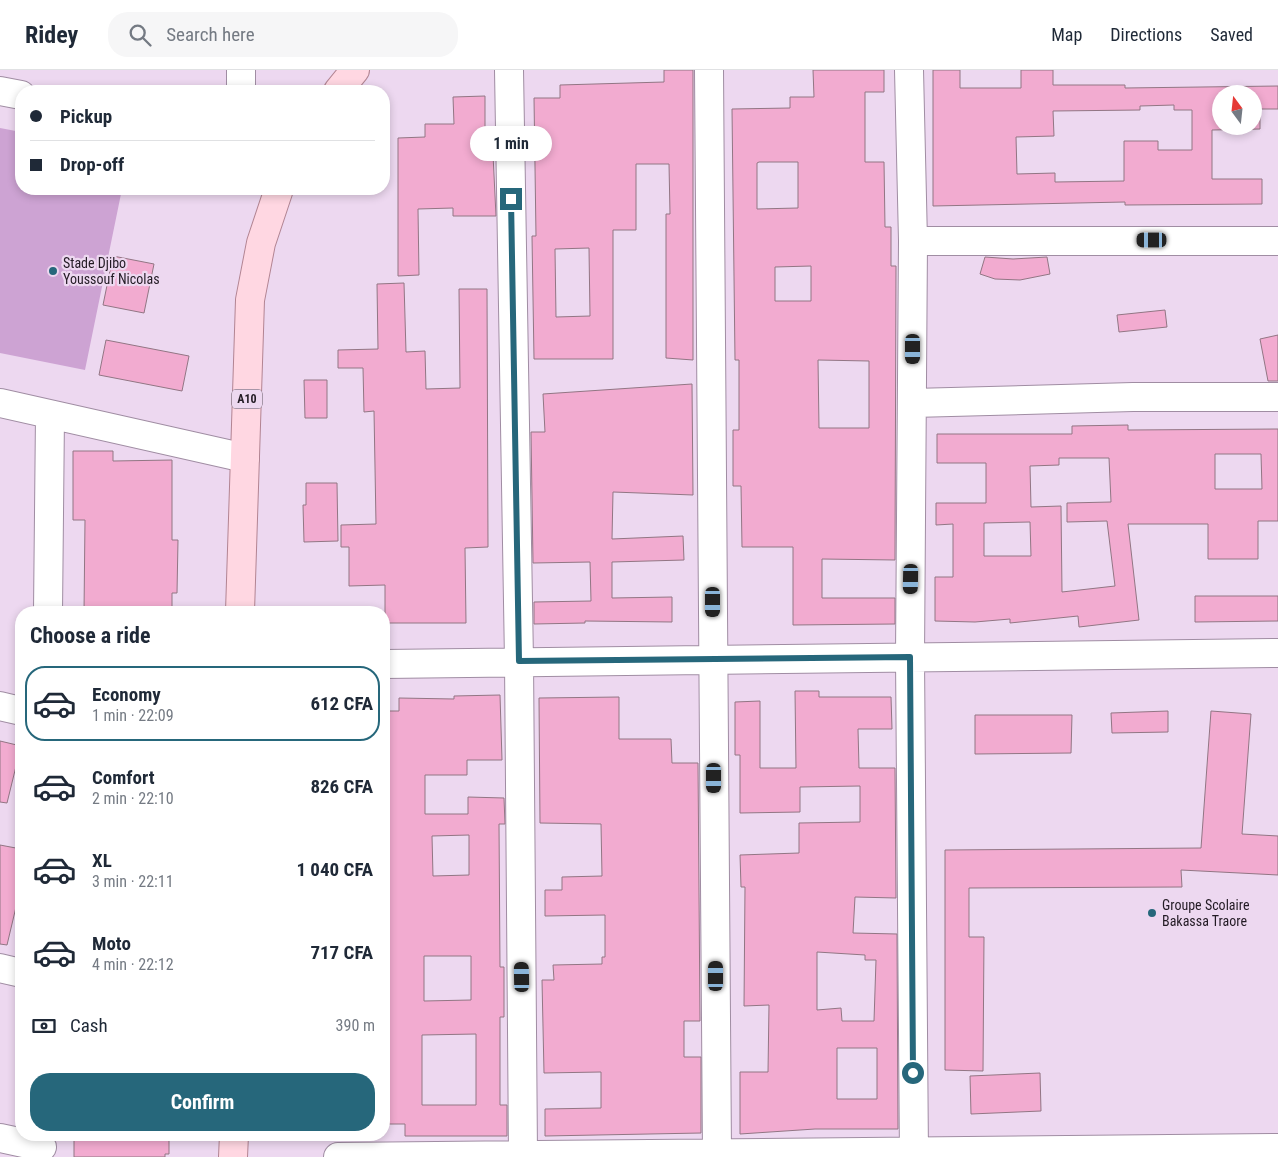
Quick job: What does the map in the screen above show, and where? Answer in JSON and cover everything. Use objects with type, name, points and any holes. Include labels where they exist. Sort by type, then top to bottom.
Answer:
[{"type":"main road","points":[[343,85],[355,70]]},
{"type":"main road","name":"A10","points":[[240,606],[250,300],[261,243],[276,195]]},
{"type":"main road","points":[[233,1157],[234,1141]]},
{"type":"street","points":[[240,70],[241,85]]},
{"type":"street","points":[[509,70],[519,661],[523,1154]]},
{"type":"street","points":[[709,70],[717,1154]]},
{"type":"street","points":[[908,70],[913,241],[910,657],[914,1154]]},
{"type":"street","points":[[0,91],[15,94]]},
{"type":"street","points":[[913,241],[1278,241]]},
{"type":"street","points":[[913,403],[1133,397],[1278,397]]},
{"type":"street","points":[[0,403],[245,458]]},
{"type":"street","points":[[48,606],[50,415]]},
{"type":"street","points":[[390,664],[1278,654]]},
{"type":"street","points":[[0,706],[15,709]]},
{"type":"street","points":[[0,968],[15,972]]},
{"type":"street","points":[[0,1138],[15,1141]]},
{"type":"street","points":[[16,1141],[42,1146]]},
{"type":"street","points":[[338,1157],[523,1154],[914,1154],[1278,1148]]},
{"type":"shaded area","name":"Stade Djibo Youssouf Nicolas","points":[[0,128],[15,131],[15,195],[121,195],[85,370],[0,353]]},
{"type":"building","points":[[664,70],[693,70],[693,360],[666,358],[666,214],[670,214],[669,164],[636,164],[636,230],[613,230],[613,359],[534,359],[532,236],[536,236],[534,98],[560,98],[560,85],[664,82]],"holes":[[[589,248],[590,316],[556,317],[555,249]]]},
{"type":"building","points":[[813,70],[884,70],[884,92],[865,92],[865,162],[884,162],[885,227],[891,227],[891,266],[896,266],[895,560],[822,559],[822,598],[895,598],[895,624],[793,625],[793,547],[742,547],[741,486],[733,486],[733,430],[739,430],[739,360],[735,360],[732,109],[790,108],[790,97],[814,97]],"holes":[[[798,162],[798,208],[757,209],[757,163]],[[811,266],[811,301],[775,301],[775,267]],[[818,360],[869,361],[869,428],[819,428]]]},
{"type":"building","points":[[933,70],[960,70],[960,88],[1021,88],[1021,70],[1053,70],[1053,85],[1125,85],[1125,88],[1212,87],[1212,179],[1262,179],[1262,204],[1125,205],[1125,202],[933,206]],"holes":[[[1174,105],[1174,110],[1192,110],[1192,150],[1158,150],[1158,141],[1124,141],[1124,181],[1055,182],[1055,173],[1017,174],[1016,137],[1054,136],[1053,111],[1140,110],[1140,106]]]},
{"type":"building","points":[[1262,86],[1278,86],[1278,109],[1262,109]]},
{"type":"building","points":[[485,96],[485,134],[492,134],[496,216],[453,216],[453,208],[418,209],[419,275],[398,276],[398,138],[425,137],[425,124],[454,124],[453,97]]},
{"type":"building","points":[[113,256],[154,264],[144,313],[103,305]]},
{"type":"building","points":[[985,257],[1013,259],[1047,257],[1050,274],[1020,280],[995,279],[980,274]]},
{"type":"building","points":[[404,283],[406,352],[425,351],[426,389],[460,388],[459,289],[487,289],[488,547],[465,548],[466,623],[390,623],[390,606],[385,606],[385,585],[349,586],[349,547],[341,547],[341,525],[376,524],[374,411],[364,412],[363,368],[338,368],[338,350],[378,349],[377,284]]},
{"type":"building","points":[[1165,310],[1167,327],[1119,332],[1117,315]]},
{"type":"building","points":[[1278,335],[1278,381],[1268,381],[1260,339]]},
{"type":"building","points":[[106,340],[189,356],[182,391],[99,375]]},
{"type":"building","points":[[304,380],[327,380],[327,418],[305,418]]},
{"type":"building","points":[[692,384],[693,495],[613,492],[612,539],[683,536],[684,560],[612,562],[612,598],[672,597],[672,622],[585,621],[585,623],[534,624],[534,602],[591,601],[590,562],[533,563],[531,432],[545,432],[543,394]]},
{"type":"building","points":[[1128,425],[1128,430],[1278,429],[1278,521],[1258,521],[1258,559],[1208,559],[1208,524],[1128,524],[1139,620],[1079,627],[1078,616],[1010,623],[1010,619],[975,622],[935,621],[935,577],[953,577],[953,524],[936,525],[936,503],[986,503],[986,463],[937,463],[937,434],[1072,434],[1072,426]],"holes":[[[1215,454],[1261,454],[1262,489],[1215,489]],[[1059,458],[1109,458],[1111,502],[1067,503],[1067,522],[1107,521],[1115,586],[1062,592],[1061,506],[1031,507],[1030,466],[1059,465]],[[1030,522],[1031,556],[984,556],[984,523]]]},
{"type":"building","points":[[73,451],[113,451],[113,461],[172,460],[172,540],[178,540],[177,593],[172,593],[172,606],[84,606],[85,520],[73,520]]},
{"type":"building","points":[[306,483],[337,483],[338,541],[304,542],[303,505],[306,505]]},
{"type":"building","points":[[1195,596],[1278,596],[1278,621],[1195,622]]},
{"type":"building","points":[[795,691],[819,691],[819,697],[891,697],[892,729],[858,729],[859,768],[895,768],[896,898],[855,897],[853,933],[897,934],[898,1129],[815,1129],[740,1134],[740,1072],[768,1072],[769,1005],[744,1006],[745,887],[741,887],[740,855],[799,853],[799,823],[860,822],[860,786],[800,787],[800,812],[740,813],[740,755],[735,755],[735,702],[760,701],[760,768],[796,768]],"holes":[[[817,952],[865,955],[865,960],[876,960],[874,1021],[842,1021],[841,1008],[817,1010]],[[837,1048],[877,1048],[877,1099],[837,1099]]]},
{"type":"building","points":[[500,695],[502,760],[467,760],[467,775],[425,775],[425,814],[468,814],[468,797],[504,798],[505,824],[499,824],[500,967],[504,967],[504,1017],[500,1017],[500,1105],[507,1105],[507,1136],[405,1136],[405,1124],[390,1124],[390,711],[399,711],[399,698],[454,699],[454,696]],"holes":[[[469,835],[469,875],[433,876],[432,836]],[[424,956],[471,956],[471,1000],[424,1001]],[[476,1034],[476,1105],[422,1105],[422,1035]]]},
{"type":"building","points":[[619,697],[619,739],[671,739],[672,763],[698,763],[700,1021],[684,1021],[684,1057],[701,1057],[701,1133],[545,1136],[545,1109],[601,1108],[601,1072],[544,1073],[542,980],[554,980],[553,965],[602,964],[602,957],[605,957],[605,915],[545,916],[545,890],[562,890],[562,877],[602,876],[601,824],[540,823],[539,698]]},
{"type":"building","points":[[1168,711],[1168,732],[1112,733],[1111,713]]},
{"type":"building","points":[[1211,711],[1251,714],[1242,834],[1278,836],[1278,875],[1181,870],[1182,887],[969,888],[969,937],[984,937],[983,1071],[945,1070],[945,850],[1201,848]]},
{"type":"building","points":[[975,715],[1072,715],[1071,753],[975,754]]},
{"type":"building","points":[[0,741],[15,745],[15,770],[7,803],[0,802]]},
{"type":"building","points":[[0,845],[15,848],[15,911],[7,945],[0,944]]},
{"type":"building","points":[[1040,1073],[1041,1111],[971,1114],[970,1076]]},
{"type":"building","points":[[74,1141],[169,1141],[169,1154],[165,1154],[165,1157],[74,1157]]},
{"type":"place","name":"Stade Djibo Youssouf Nicolas","points":[[53,271]]},
{"type":"place","name":"Groupe Scolaire Bakassa Traore","points":[[1152,913]]},
{"type":"route","points":[[511,199],[519,661],[910,657],[913,1073]]}]
